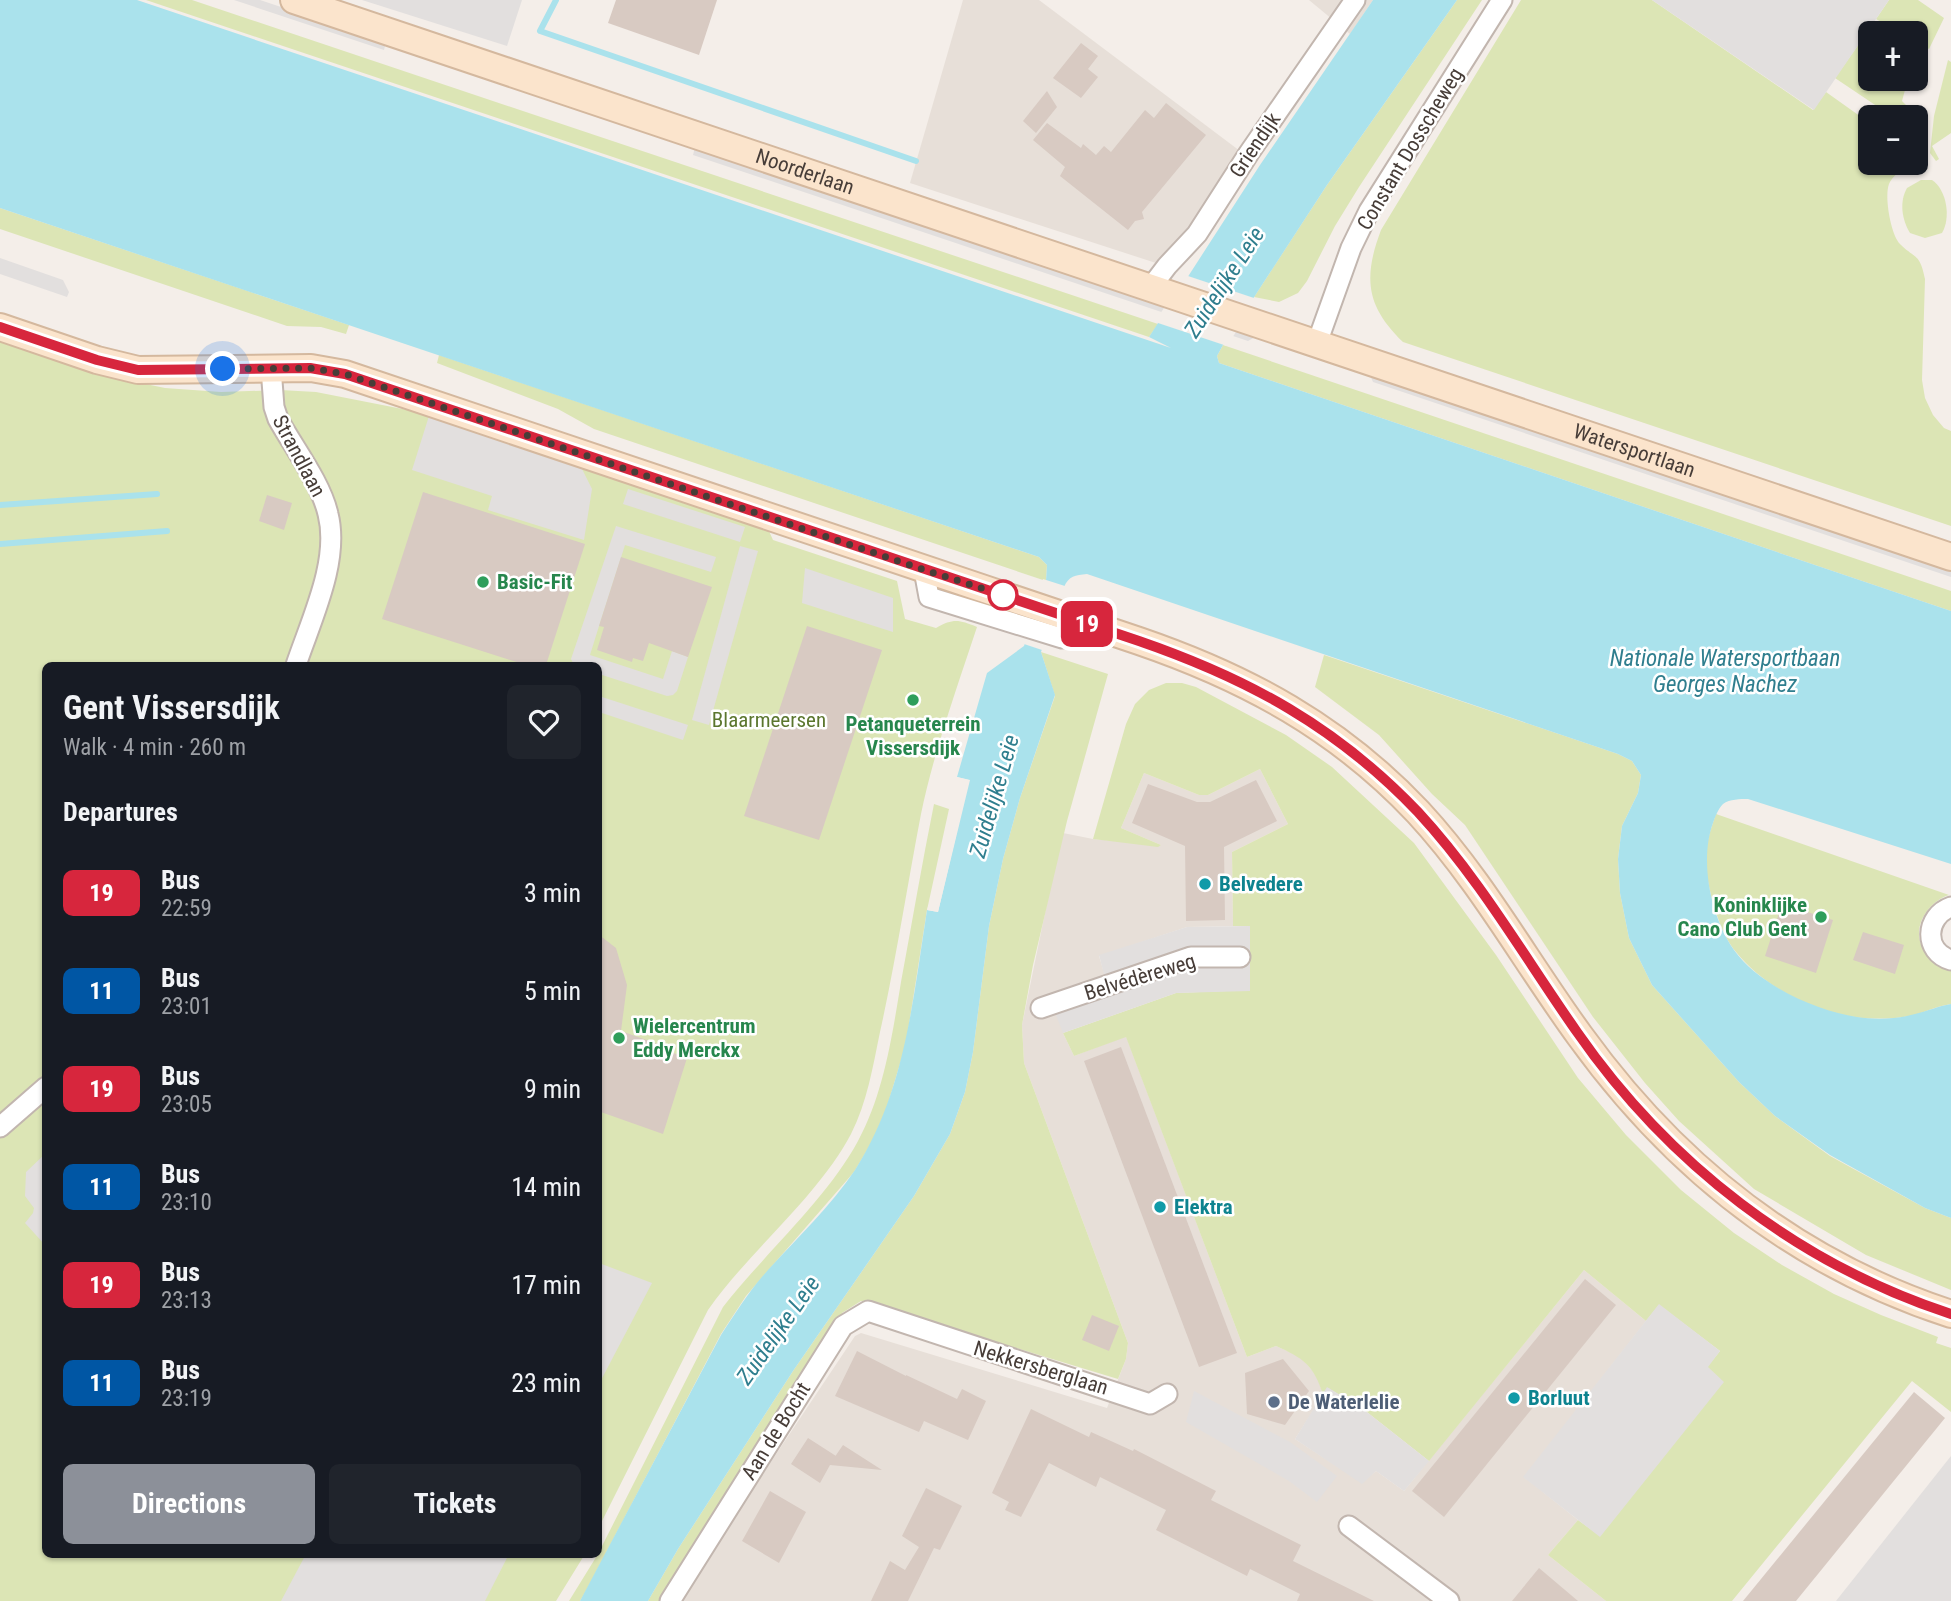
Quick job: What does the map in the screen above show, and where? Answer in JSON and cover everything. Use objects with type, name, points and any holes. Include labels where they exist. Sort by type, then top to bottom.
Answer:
[{"type":"street","name":"Noorderlaan","points":[[294,0],[1317,344]]},
{"type":"street","name":"Griendijk","points":[[1156,289],[1167,266],[1197,234],[1249,153],[1355,0]]},
{"type":"street","name":"Constant Dosscheweg","points":[[1317,344],[1351,247],[1369,212],[1502,0]]},
{"type":"street","points":[[0,327],[97,360],[138,370],[310,368],[345,374],[925,570],[1020,612],[1181,656],[1226,674],[1295,710],[1333,736],[1373,769],[1416,811],[1448,846],[1479,887],[1578,1034],[1618,1088],[1704,1175],[1738,1204],[1820,1256],[1907,1298],[1951,1314]]},
{"type":"street","name":"Watersportlaan","points":[[1317,344],[1951,557]]},
{"type":"street","name":"Strandlaan","points":[[271,368],[274,407],[278,419],[321,494],[332,539],[328,571],[297,662]]},
{"type":"street","points":[[1951,907],[1937,915],[1930,933],[1931,942],[1937,951],[1951,960]]},
{"type":"street","name":"Belvédèreweg","points":[[1041,1008],[1191,957],[1240,957]]},
{"type":"street","points":[[0,1127],[42,1090]]},
{"type":"street","name":"Aan de Bocht","points":[[670,1601],[843,1326],[868,1311],[912,1326]]},
{"type":"street","name":"Nekkersberglaan","points":[[912,1326],[1150,1404],[1167,1394]]},
{"type":"street","points":[[1349,1526],[1449,1601]]},
{"type":"shaded area","points":[[234,0],[260,0],[386,42],[384,50]]},
{"type":"shaded area","points":[[362,0],[522,0],[507,46]]},
{"type":"shaded area","points":[[963,0],[1039,0],[1244,154],[1197,227],[1159,264],[910,183]]},
{"type":"shaded area","points":[[1309,0],[1373,0],[1350,34]]},
{"type":"shaded area","points":[[1652,0],[1889,0],[1875,21],[1858,21],[1858,45],[1814,110]]},
{"type":"shaded area","points":[[695,147],[1257,336],[1248,341],[693,155]]},
{"type":"shaded area","points":[[0,258],[63,280],[69,292],[67,297],[0,274]]},
{"type":"shaded area","points":[[1370,375],[1951,568],[1951,577],[1373,382]]},
{"type":"shaded area","points":[[429,416],[582,469],[592,489],[584,540],[488,510],[492,496],[412,470]]},
{"type":"shaded area","points":[[628,489],[745,527],[740,542],[623,504]]},
{"type":"shaded area","points":[[616,526],[716,557],[711,572],[625,545],[599,626],[590,655],[663,679],[672,651],[688,657],[677,691],[673,695],[667,696],[602,675],[602,662],[572,662],[571,659]]},
{"type":"shaded area","points":[[740,546],[758,551],[709,725],[692,720]]},
{"type":"shaded area","points":[[805,568],[893,598],[893,632],[802,603]]},
{"type":"shaded area","points":[[602,697],[688,725],[683,740],[602,713]]},
{"type":"shaded area","points":[[1260,769],[1288,824],[1232,852],[1233,926],[1187,927],[1099,956],[1108,986],[1063,1033],[1074,1056],[1126,1036],[1247,1357],[1276,1346],[1301,1357],[1317,1376],[1323,1395],[1295,1439],[1362,1483],[1376,1471],[1404,1491],[1584,1270],[1646,1321],[1524,1477],[1578,1520],[1548,1555],[1606,1601],[678,1601],[855,1336],[861,1333],[1107,1408],[1126,1359],[1128,1343],[1024,1063],[1022,1025],[1063,833],[1093,839],[1161,845],[1121,828],[1144,773],[1199,795],[1208,795]]},
{"type":"shaded area","points":[[1250,926],[1250,991],[1176,993],[1063,1033],[1052,1005],[1107,986],[1099,955],[1187,927]]},
{"type":"shaded area","points":[[42,1157],[42,1242],[25,1223],[34,1208],[25,1196],[26,1172]]},
{"type":"shaded area","points":[[602,1264],[652,1283],[602,1378]]},
{"type":"shaded area","points":[[1659,1304],[1720,1351],[1708,1367],[1724,1382],[1600,1537],[1523,1477]]},
{"type":"shaded area","points":[[1327,1387],[1363,1409],[1429,1461],[1404,1491],[1376,1471],[1362,1484],[1295,1439]]},
{"type":"shaded area","points":[[1194,1391],[1290,1442],[1337,1476],[1317,1502],[1289,1481],[1186,1422]]},
{"type":"shaded area","points":[[1951,1456],[1951,1601],[1836,1601]]},
{"type":"shaded area","points":[[304,1558],[507,1558],[485,1601],[281,1601]]},
{"type":"green space","points":[[146,0],[192,0],[1158,324],[1149,337]]},
{"type":"green space","points":[[1457,0],[1482,0],[1359,187],[1335,226],[1307,281],[1298,293],[1279,302],[1254,297],[1327,185]]},
{"type":"green space","points":[[1521,0],[1652,0],[1813,110],[1826,92],[1858,115],[1858,175],[1895,175],[1888,190],[1891,224],[1900,244],[1919,260],[1925,279],[1922,380],[1925,398],[1933,415],[1944,428],[1951,431],[1951,526],[1403,342],[1381,316],[1371,290],[1372,263],[1381,230]]},
{"type":"green space","points":[[1889,0],[1918,0],[1944,18],[1929,49],[1928,21],[1876,19]]},
{"type":"green space","points":[[1858,45],[1858,91],[1905,91],[1902,101],[1906,105],[1875,105],[1835,78]]},
{"type":"green space","points":[[1948,60],[1951,62],[1951,133],[1932,146],[1939,159],[1936,161],[1930,153],[1934,116]]},
{"type":"green space","points":[[1921,180],[1932,180],[1937,185],[1944,197],[1947,212],[1942,233],[1925,238],[1910,233],[1902,211],[1907,188]]},
{"type":"green space","points":[[0,208],[349,325],[346,334],[321,327],[287,326],[0,229]]},
{"type":"green space","name":"Blaarmeersen","points":[[0,341],[107,376],[165,388],[221,392],[316,392],[428,414],[768,529],[773,540],[897,581],[905,619],[936,628],[956,621],[977,627],[926,790],[875,1058],[857,1122],[820,1180],[743,1266],[708,1310],[602,1521],[602,662],[42,662],[42,1558],[583,1558],[556,1601],[0,1601]]},
{"type":"green space","points":[[1223,345],[1951,591],[1951,611],[1219,363],[1217,356]]},
{"type":"green space","points":[[439,355],[1039,557],[1047,565],[1046,581],[594,429],[558,409],[437,363]]},
{"type":"green space","points":[[1041,652],[1108,674],[1067,821],[1033,965],[1022,1025],[1024,1063],[1128,1343],[1126,1359],[1118,1379],[861,1301],[842,1313],[843,1320],[663,1601],[648,1601],[678,1549],[793,1371],[914,1196],[950,1134],[965,1092],[973,1052],[989,926],[1003,859],[1020,798],[1055,696]]},
{"type":"green space","points":[[1324,655],[1632,761],[1641,775],[1638,793],[1622,826],[1618,859],[1620,893],[1629,938],[1652,985],[1739,1082],[1775,1116],[1830,1156],[1925,1208],[1951,1218],[1951,1290],[1866,1255],[1754,1189],[1679,1121],[1593,1017],[1465,825],[1432,794],[1379,735],[1315,687]]},
{"type":"green space","points":[[1166,683],[1182,683],[1196,687],[1286,735],[1332,767],[1414,843],[1496,955],[1578,1078],[1626,1135],[1681,1190],[1734,1233],[1782,1265],[1834,1294],[1938,1337],[1936,1343],[1951,1348],[1951,1412],[1912,1381],[1732,1601],[1606,1601],[1548,1555],[1578,1520],[1600,1536],[1723,1382],[1707,1367],[1720,1351],[1659,1305],[1646,1321],[1584,1270],[1429,1461],[1363,1409],[1328,1388],[1323,1395],[1311,1369],[1293,1354],[1276,1346],[1247,1357],[1126,1037],[1074,1056],[1063,1033],[1176,993],[1250,990],[1249,926],[1233,926],[1232,852],[1288,824],[1260,769],[1208,795],[1199,795],[1144,773],[1121,828],[1161,845],[1158,847],[1093,839],[1126,724],[1135,704],[1149,690]]},
{"type":"green space","points":[[934,804],[949,809],[927,910],[906,1044],[886,1110],[872,1142],[854,1172],[746,1296],[721,1334],[586,1591],[580,1601],[569,1601],[596,1558],[602,1558],[602,1546],[723,1307],[829,1184],[845,1163],[867,1123],[881,1084],[890,1043]]},
{"type":"green space","name":"Koninklijke Cano Club Gent","points":[[1716,814],[1949,895],[1932,905],[1921,922],[1919,931],[1924,949],[1931,957],[1951,968],[1951,1004],[1909,1016],[1862,1018],[1810,1005],[1776,988],[1761,977],[1730,944],[1712,899],[1706,854]]},
{"type":"water","name":"Nationale Watersportbaan Georges Nachez","points":[[0,0],[137,0],[1171,348],[1149,337],[1260,165],[1373,0],[1457,0],[1327,185],[1223,345],[1217,356],[1219,363],[1951,611],[1951,864],[1748,799],[1726,802],[1717,813],[1709,838],[1707,871],[1714,905],[1726,937],[1745,963],[1773,985],[1824,1009],[1864,1018],[1901,1017],[1951,1004],[1951,1218],[1925,1208],[1830,1155],[1775,1116],[1739,1082],[1652,985],[1629,938],[1620,893],[1618,859],[1622,826],[1638,793],[1641,775],[1632,761],[1087,574],[1076,576],[1070,578],[1064,587],[1041,652],[1055,695],[1020,798],[1003,859],[989,926],[973,1052],[965,1092],[950,1134],[914,1196],[793,1371],[678,1549],[648,1601],[580,1601],[721,1335],[761,1278],[846,1183],[872,1140],[896,1077],[904,1044],[927,910],[938,912],[969,780],[957,777],[987,673],[1024,646],[1046,581],[1047,565],[1039,557],[0,208]]},
{"type":"pier","points":[[1185,275],[1257,299],[1227,346],[1155,322]]},
{"type":"pier","points":[[1043,579],[1068,587],[1045,651],[1021,643]]},
{"type":"pier","points":[[957,777],[970,780],[938,912],[927,910],[928,907],[936,908],[966,782],[956,781]]},
{"type":"building","points":[[616,0],[717,0],[699,55],[608,23]]},
{"type":"building","points":[[1081,43],[1098,56],[1088,69],[1098,77],[1081,98],[1053,78]]},
{"type":"building","points":[[1047,91],[1057,107],[1036,133],[1023,121]]},
{"type":"building","points":[[1166,103],[1206,135],[1142,212],[1144,219],[1135,221],[1128,230],[1060,176],[1065,167],[1033,140],[1047,123],[1081,148],[1083,144],[1096,155],[1104,146],[1111,152],[1145,110],[1154,118]]},
{"type":"building","name":"Basic-Fit","points":[[423,492],[585,544],[547,662],[517,662],[382,619]]},
{"type":"building","points":[[267,495],[292,503],[284,530],[259,521]]},
{"type":"building","points":[[621,557],[712,587],[688,657],[649,643],[643,661],[633,658],[632,662],[597,650],[604,627],[599,626]]},
{"type":"building","points":[[807,626],[882,650],[819,840],[744,816]]},
{"type":"building","name":"Belvedere","points":[[1256,780],[1277,821],[1224,847],[1225,920],[1186,921],[1185,846],[1132,823],[1148,784],[1197,802],[1210,802]]},
{"type":"building","points":[[1782,904],[1833,920],[1816,973],[1765,956]]},
{"type":"building","points":[[1863,932],[1904,945],[1895,974],[1853,960]]},
{"type":"building","name":"Wielercentrum Eddy Merckx","points":[[602,937],[616,948],[627,985],[621,1031],[687,1058],[663,1134],[602,1112]]},
{"type":"building","name":"Elektra","points":[[1121,1047],[1237,1353],[1199,1367],[1084,1061]]},
{"type":"building","name":"Borluut","points":[[1585,1279],[1616,1305],[1444,1517],[1412,1491]]},
{"type":"building","points":[[1092,1315],[1119,1326],[1109,1351],[1082,1340]]},
{"type":"building","points":[[857,1351],[957,1399],[962,1389],[986,1401],[968,1440],[924,1421],[919,1432],[835,1396]]},
{"type":"building","name":"De Waterlelie","points":[[1283,1359],[1309,1391],[1285,1425],[1247,1414],[1245,1373]]},
{"type":"building","points":[[1914,1392],[1945,1418],[1796,1601],[1743,1601]]},
{"type":"building","points":[[1031,1409],[1089,1437],[1091,1432],[1133,1451],[1134,1449],[1216,1491],[1211,1500],[1301,1545],[1293,1561],[1374,1601],[1297,1601],[1300,1594],[1250,1569],[1247,1576],[1156,1530],[1166,1510],[1100,1477],[1096,1487],[1049,1463],[1021,1517],[1005,1510],[1009,1502],[992,1493]]},
{"type":"building","points":[[808,1438],[836,1456],[843,1445],[882,1470],[830,1465],[820,1483],[791,1464]]},
{"type":"building","points":[[926,1488],[962,1506],[940,1550],[934,1548],[908,1601],[871,1601],[890,1561],[905,1570],[919,1547],[902,1536]]},
{"type":"building","points":[[770,1491],[806,1512],[779,1563],[742,1541]]},
{"type":"building","points":[[1539,1568],[1578,1601],[1512,1601]]},
{"type":"waterway","points":[[556,0],[540,31],[916,161]]},
{"type":"waterway","points":[[0,505],[157,494]]},
{"type":"waterway","points":[[0,544],[167,531]]},
{"type":"bus line","name":"19","points":[[0,327],[97,360],[138,370],[310,368],[345,374],[1139,641],[1226,674],[1295,710],[1333,736],[1373,769],[1416,811],[1448,846],[1479,887],[1578,1034],[1618,1088],[1704,1175],[1738,1204],[1820,1256],[1907,1298],[1951,1314]]},
{"type":"place","name":"Basic-Fit","points":[[483,582]]},
{"type":"place","name":"Petanqueterrein Vissersdijk","points":[[913,700]]},
{"type":"place","name":"Belvedere","points":[[1205,884]]},
{"type":"place","name":"Koninklijke Cano Club Gent","points":[[1821,917]]},
{"type":"place","name":"Wielercentrum Eddy Merckx","points":[[619,1038]]},
{"type":"place","name":"Elektra","points":[[1160,1207]]},
{"type":"place","name":"Borluut","points":[[1514,1398]]},
{"type":"place","name":"De Waterlelie","points":[[1274,1402]]},
{"type":"route","points":[[223,369],[310,368],[345,374],[1009,597],[1003,595]]},
{"type":"water label","name":"Zuidelijke Leie","points":[[1224,282]]},
{"type":"water label","name":"Zuidelijke Leie","points":[[994,796]]},
{"type":"water label","name":"Zuidelijke Leie","points":[[778,1330]]}]
